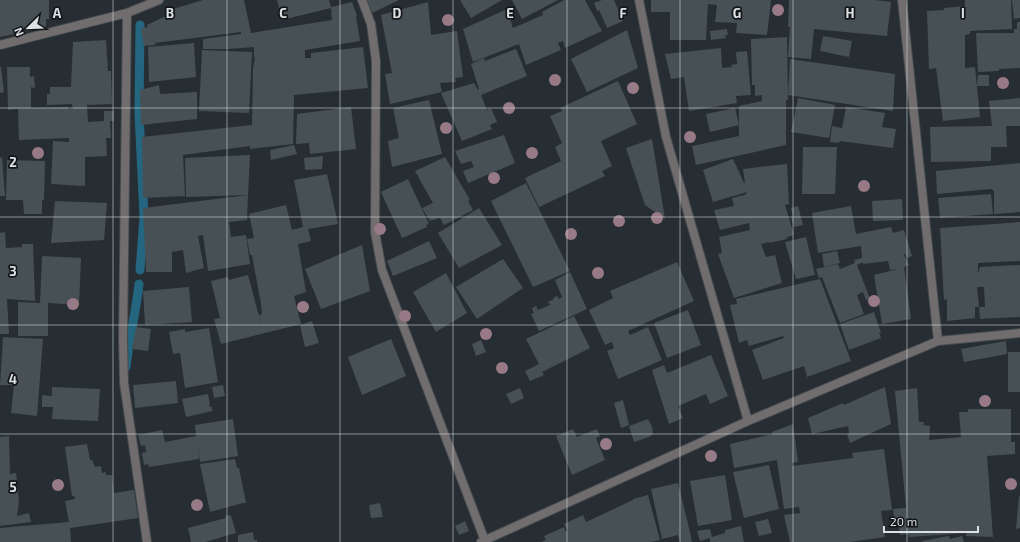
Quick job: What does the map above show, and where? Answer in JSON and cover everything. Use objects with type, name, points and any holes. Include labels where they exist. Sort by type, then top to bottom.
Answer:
[{"type":"street","points":[[0,45],[127,13],[159,0]]},
{"type":"street","points":[[362,0],[371,24],[376,60],[375,232],[382,270],[483,541],[748,421],[938,341],[1020,333]]},
{"type":"street","points":[[639,0],[666,136],[748,421]]},
{"type":"street","points":[[902,0],[938,341]]},
{"type":"street","points":[[127,13],[123,339],[124,383],[147,542]]},
{"type":"building","points":[[0,0],[49,0],[49,19],[46,19],[46,27],[0,37]]},
{"type":"building","points":[[203,0],[244,0],[251,33],[332,20],[331,8],[282,20],[277,0],[329,0],[331,7],[352,2],[357,16],[360,41],[305,50],[305,58],[311,58],[311,53],[363,47],[368,88],[294,95],[293,144],[250,149],[250,146],[183,155],[185,196],[143,198],[142,137],[252,125],[253,69],[255,57],[254,47],[203,49],[203,39],[241,34],[241,32],[155,43],[155,45],[144,46],[141,28],[148,27],[147,25],[174,12],[173,9]]},
{"type":"building","points":[[366,0],[399,0],[372,13]]},
{"type":"building","points":[[460,0],[502,0],[471,18]]},
{"type":"building","points":[[512,0],[558,0],[522,19]]},
{"type":"building","points":[[564,0],[585,0],[602,31],[565,48],[563,41],[558,43],[561,50],[526,65],[519,44],[473,62],[463,29],[507,9],[513,28],[543,15],[542,12]]},
{"type":"building","points":[[602,0],[614,0],[623,21],[607,28],[599,10],[597,11],[594,3]]},
{"type":"building","points":[[651,0],[771,0],[767,35],[736,33],[737,23],[715,22],[717,5],[708,4],[706,40],[670,40],[670,12],[651,12]]},
{"type":"building","points":[[789,0],[875,0],[891,2],[887,36],[814,29],[811,59],[788,57],[790,27],[788,27]]},
{"type":"building","points":[[965,0],[1011,0],[1012,29],[970,31],[970,34],[965,35],[965,68],[975,67],[980,117],[943,121],[936,68],[929,69],[927,11],[944,10],[944,8],[965,6]]},
{"type":"building","points":[[1012,0],[1020,0],[1020,18],[1014,19]]},
{"type":"building","points":[[428,2],[431,35],[457,31],[463,77],[455,78],[456,82],[440,83],[442,92],[390,104],[385,74],[392,73],[381,15]]},
{"type":"building","points":[[1017,22],[1020,22],[1020,68],[978,72],[976,33],[1014,33],[1014,29],[1017,29]]},
{"type":"building","points":[[727,29],[728,35],[725,35],[726,38],[711,40],[710,31]]},
{"type":"building","points":[[627,30],[638,68],[587,92],[571,59]]},
{"type":"building","points":[[823,36],[852,41],[849,57],[820,51]]},
{"type":"building","points":[[787,37],[788,100],[786,100],[786,145],[696,165],[692,146],[739,136],[739,106],[762,101],[762,95],[755,96],[755,85],[752,85],[751,39]]},
{"type":"building","points":[[106,40],[108,71],[111,71],[112,104],[87,105],[88,122],[104,121],[104,111],[114,111],[114,121],[110,121],[111,138],[106,138],[107,156],[85,157],[85,186],[51,184],[53,141],[69,142],[69,138],[19,140],[18,109],[8,110],[7,67],[30,67],[30,77],[34,76],[35,88],[31,87],[31,108],[68,107],[68,109],[73,109],[72,104],[47,105],[47,94],[50,94],[50,87],[71,87],[73,42]]},
{"type":"building","points":[[194,43],[196,77],[149,82],[148,47]]},
{"type":"building","points":[[721,48],[722,68],[732,67],[731,65],[737,64],[736,52],[747,51],[751,95],[736,96],[737,103],[689,111],[684,77],[671,79],[665,54]]},
{"type":"building","points":[[516,49],[527,76],[481,95],[487,110],[490,108],[492,110],[497,122],[490,125],[492,129],[462,141],[441,93],[474,83],[478,90],[479,89],[471,64],[484,58],[485,61]]},
{"type":"building","points":[[202,50],[252,52],[249,113],[199,111]]},
{"type":"building","points":[[790,59],[895,74],[893,111],[788,95]]},
{"type":"building","points":[[0,67],[4,92],[0,93]]},
{"type":"building","points":[[978,75],[989,75],[989,86],[977,86]]},
{"type":"building","points":[[618,81],[637,124],[601,141],[612,166],[602,171],[605,176],[539,207],[525,178],[561,161],[555,147],[562,143],[550,116],[562,111],[560,108]]},
{"type":"building","points":[[159,85],[160,94],[197,92],[197,119],[141,125],[140,90]]},
{"type":"building","points":[[798,98],[835,105],[829,138],[791,132]]},
{"type":"building","points":[[1020,98],[1020,126],[1006,126],[1007,147],[991,147],[991,161],[931,162],[930,127],[992,126],[989,101]]},
{"type":"building","points":[[429,100],[442,154],[392,167],[388,141],[399,138],[393,108]]},
{"type":"building","points":[[351,107],[356,149],[310,154],[309,143],[296,144],[297,114]]},
{"type":"building","points":[[846,107],[885,113],[882,127],[896,129],[893,148],[840,141],[839,143],[830,142],[832,126],[842,128]]},
{"type":"building","points":[[735,108],[739,125],[710,132],[706,114]]},
{"type":"building","points":[[504,135],[515,163],[468,183],[463,171],[474,167],[471,161],[461,164],[455,151]]},
{"type":"building","points":[[652,139],[665,219],[645,205],[626,148]]},
{"type":"building","points":[[294,145],[297,154],[271,160],[270,150]]},
{"type":"building","points":[[803,147],[837,147],[835,194],[802,194]]},
{"type":"building","points":[[250,155],[248,195],[186,197],[185,158]]},
{"type":"building","points":[[323,156],[322,169],[305,170],[304,158]]},
{"type":"building","points":[[2,157],[5,196],[0,196],[0,158]]},
{"type":"building","points":[[445,157],[470,200],[468,201],[473,210],[444,225],[440,218],[430,221],[422,208],[433,203],[415,171]]},
{"type":"building","points":[[733,159],[744,183],[743,169],[787,164],[789,204],[785,205],[794,235],[787,237],[787,239],[761,244],[766,257],[775,255],[782,283],[734,298],[718,254],[722,253],[719,237],[750,230],[749,223],[720,230],[714,210],[734,206],[732,198],[745,195],[747,192],[713,202],[703,170]]},
{"type":"building","points":[[7,160],[45,161],[44,200],[42,200],[42,214],[24,214],[23,200],[6,200]]},
{"type":"building","points":[[1020,163],[1020,212],[994,214],[994,191],[991,189],[937,194],[936,171]]},
{"type":"building","points":[[327,174],[338,224],[308,229],[311,241],[298,244],[306,292],[294,296],[301,324],[221,344],[214,319],[220,318],[211,281],[228,277],[229,280],[248,275],[263,331],[259,315],[262,314],[261,304],[252,255],[250,255],[247,239],[254,238],[249,214],[286,205],[292,230],[303,227],[294,180]]},
{"type":"building","points":[[408,179],[429,224],[426,225],[427,227],[402,238],[381,192]]},
{"type":"building","points":[[526,183],[570,271],[533,287],[491,201]]},
{"type":"building","points":[[991,194],[993,214],[940,218],[938,198]]},
{"type":"building","points":[[248,195],[247,220],[229,222],[231,237],[246,235],[250,264],[208,271],[203,235],[198,236],[204,268],[186,273],[183,250],[172,252],[172,272],[146,272],[143,208]]},
{"type":"building","points":[[902,199],[903,220],[873,221],[872,201]]},
{"type":"building","points":[[55,201],[107,203],[104,240],[51,243]]},
{"type":"building","points":[[798,206],[803,225],[794,227],[791,218],[793,217],[791,208]]},
{"type":"building","points":[[851,206],[856,234],[891,227],[893,233],[904,230],[912,256],[907,258],[905,254],[904,255],[909,265],[904,267],[911,319],[882,324],[874,275],[898,269],[890,270],[888,261],[863,264],[863,262],[857,265],[870,299],[866,300],[863,292],[857,295],[864,314],[840,323],[822,277],[819,278],[816,269],[838,264],[840,269],[855,263],[854,260],[862,258],[861,246],[818,253],[812,213]]},
{"type":"building","points":[[479,208],[502,245],[459,268],[438,233]]},
{"type":"building","points":[[1020,222],[1020,261],[978,263],[978,274],[980,267],[1020,265],[1020,317],[980,319],[979,307],[975,307],[975,318],[947,321],[947,299],[944,300],[940,228]],"holes":[[[977,287],[984,287],[985,307],[979,307]]]},
{"type":"building","points":[[5,232],[6,248],[22,247],[22,244],[33,244],[35,301],[7,299],[9,334],[0,334],[0,233]]},
{"type":"building","points":[[806,237],[815,275],[796,279],[785,242]]},
{"type":"building","points":[[429,241],[437,258],[393,276],[387,261]]},
{"type":"building","points":[[362,245],[370,291],[321,309],[305,269]]},
{"type":"building","points":[[837,251],[840,263],[824,267],[822,254]]},
{"type":"building","points":[[42,256],[81,258],[79,305],[48,303],[48,336],[18,336],[18,302],[40,303]]},
{"type":"building","points":[[503,259],[523,288],[477,319],[456,287]]},
{"type":"building","points":[[677,262],[694,301],[628,331],[630,335],[648,327],[662,360],[618,379],[607,351],[614,348],[612,342],[605,345],[589,310],[613,298],[610,291]]},
{"type":"building","points":[[570,272],[587,309],[539,331],[531,314],[534,313],[532,308],[536,306],[538,310],[550,305],[548,302],[554,299],[553,298],[557,296],[559,299],[562,297],[555,280]]},
{"type":"building","points":[[446,273],[467,313],[436,332],[413,292]]},
{"type":"building","points":[[820,279],[851,361],[807,377],[804,366],[763,380],[752,350],[784,338],[783,336],[749,346],[747,340],[739,343],[730,305],[737,304],[736,299]]},
{"type":"building","points":[[189,287],[192,322],[145,325],[143,291]]},
{"type":"building","points":[[688,310],[701,345],[667,358],[654,323]]},
{"type":"building","points":[[874,312],[881,333],[879,333],[881,338],[849,350],[840,324]]},
{"type":"building","points":[[574,316],[590,348],[542,372],[544,375],[530,381],[525,371],[539,364],[526,339]]},
{"type":"building","points":[[312,321],[319,343],[305,347],[300,325]]},
{"type":"building","points":[[136,327],[151,329],[148,351],[132,349]]},
{"type":"building","points":[[209,328],[218,382],[185,388],[180,353],[173,354],[169,332],[185,329],[185,332]]},
{"type":"building","points":[[3,337],[43,339],[37,416],[11,413],[14,385],[0,385]]},
{"type":"building","points":[[391,339],[406,376],[362,395],[348,357]]},
{"type":"building","points":[[481,340],[486,352],[476,356],[472,344]]},
{"type":"building","points":[[1006,341],[1007,354],[964,362],[961,349]]},
{"type":"building","points":[[1008,352],[1020,352],[1020,392],[1008,392]]},
{"type":"building","points":[[711,355],[728,396],[710,404],[706,394],[678,406],[683,418],[669,424],[652,370],[664,365],[667,373]]},
{"type":"building","points":[[176,381],[178,403],[135,408],[133,385]]},
{"type":"building","points":[[223,385],[225,396],[214,398],[212,387]]},
{"type":"building","points":[[52,387],[100,389],[98,421],[52,419],[53,407],[42,407],[42,395],[52,396]]},
{"type":"building","points":[[885,387],[891,424],[850,443],[847,434],[849,433],[848,426],[812,434],[808,418],[843,403],[844,405]]},
{"type":"building","points":[[520,388],[524,398],[511,404],[506,394]]},
{"type":"building","points":[[917,388],[919,422],[924,422],[923,425],[930,426],[929,440],[961,437],[959,412],[968,412],[968,409],[1011,409],[1011,442],[1015,442],[1015,454],[987,456],[993,537],[966,536],[966,533],[909,537],[908,534],[900,535],[899,525],[895,525],[893,509],[906,508],[895,391]]},
{"type":"building","points":[[208,394],[209,407],[211,406],[213,411],[186,417],[182,399]]},
{"type":"building","points":[[623,400],[629,425],[621,428],[614,403]]},
{"type":"building","points":[[233,419],[238,456],[200,462],[198,446],[199,459],[149,467],[148,464],[144,465],[142,453],[146,452],[145,445],[141,446],[138,435],[162,430],[165,442],[196,436],[195,425]]},
{"type":"building","points":[[648,419],[652,427],[653,434],[649,437],[634,442],[629,426]]},
{"type":"building","points":[[793,424],[798,462],[792,463],[792,466],[853,458],[852,453],[884,449],[892,510],[881,511],[885,537],[850,542],[790,542],[784,515],[800,513],[799,507],[784,509],[777,460],[734,468],[730,444],[773,434],[772,432]]},
{"type":"building","points":[[573,429],[577,437],[597,429],[600,436],[596,438],[605,460],[572,475],[556,436]]},
{"type":"building","points":[[9,436],[10,474],[16,473],[19,501],[17,516],[29,513],[31,522],[0,526],[0,437]]},
{"type":"building","points":[[87,444],[90,460],[92,460],[95,467],[101,466],[102,473],[106,472],[106,475],[112,475],[114,493],[134,490],[138,518],[70,528],[71,542],[0,542],[0,528],[69,522],[65,501],[75,499],[74,496],[72,496],[65,447]]},
{"type":"building","points":[[235,459],[237,468],[239,468],[246,503],[210,512],[200,464]]},
{"type":"building","points":[[769,465],[779,509],[744,518],[733,472]]},
{"type":"building","points":[[725,475],[732,520],[698,526],[690,481]]},
{"type":"building","points":[[678,483],[692,542],[680,542],[678,535],[662,539],[651,489]]},
{"type":"building","points":[[648,495],[660,540],[650,542],[541,542],[546,540],[544,536],[564,527],[566,532],[568,531],[564,524],[583,515],[586,522],[633,499]]},
{"type":"building","points":[[1019,496],[1020,528],[1016,529]]},
{"type":"building","points":[[380,503],[383,517],[371,518],[369,505]]},
{"type":"building","points":[[230,515],[236,533],[205,542],[191,542],[188,528],[226,518],[225,516]]},
{"type":"building","points":[[768,519],[772,533],[759,536],[755,522]]},
{"type":"building","points":[[465,521],[469,531],[459,535],[455,526]]},
{"type":"building","points":[[741,526],[744,542],[710,542],[710,538],[700,541],[697,531],[710,529],[712,537],[725,533],[725,530]]},
{"type":"building","points":[[253,532],[254,540],[257,540],[257,542],[238,542],[238,535]]},
{"type":"building","points":[[949,536],[950,539],[962,536],[964,542],[922,541]]},
{"type":"waterway","points":[[140,25],[139,113],[144,217],[140,270]]},
{"type":"waterway","points":[[126,367],[139,284]]}]
